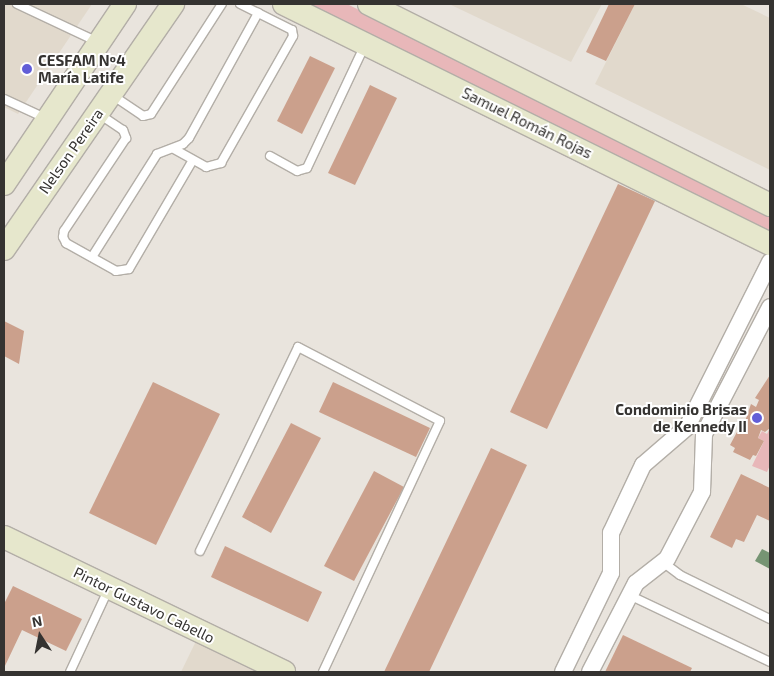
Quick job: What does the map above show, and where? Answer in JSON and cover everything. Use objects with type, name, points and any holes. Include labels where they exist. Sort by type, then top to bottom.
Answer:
[{"type":"street","points":[[4,184],[64,98],[125,4]]},
{"type":"street","name":"Nelson Pereira","points":[[4,249],[12,220],[118,100],[173,4]]},
{"type":"street","name":"Samuel Román Rojas","points":[[284,4],[314,10],[366,43],[770,244]]},
{"type":"street","points":[[369,4],[770,205]]},
{"type":"street","points":[[64,98],[100,119]]},
{"type":"street","points":[[563,672],[611,573],[611,533],[643,465],[687,427],[770,262]]},
{"type":"street","points":[[590,672],[638,580],[664,563],[702,492],[704,434],[770,307]]},
{"type":"street","name":"Pintor Gustavo Cabello","points":[[4,537],[284,672]]},
{"type":"lane","points":[[17,4],[100,42]]},
{"type":"lane","points":[[118,100],[143,116],[151,114],[222,4]]},
{"type":"lane","points":[[174,149],[206,167],[221,163],[292,36],[292,30],[240,4]]},
{"type":"lane","points":[[92,257],[157,154],[174,149],[189,138],[258,13]]},
{"type":"lane","points":[[270,156],[297,171],[306,168],[366,43]]},
{"type":"lane","points":[[4,99],[49,119]]},
{"type":"lane","points":[[100,119],[123,130],[126,138],[64,230],[63,237],[66,243],[116,271],[129,269],[193,160]]},
{"type":"lane","points":[[200,552],[298,347],[440,421],[323,672]]},
{"type":"lane","points":[[664,563],[680,575],[770,620]]},
{"type":"lane","points":[[70,672],[109,588]]},
{"type":"lane","points":[[629,595],[770,662]]},
{"type":"shaded area","name":"CESFAM Nº4 María Latife","points":[[4,4],[92,4],[18,114],[4,107]]},
{"type":"shaded area","points":[[308,4],[347,4],[770,214],[770,233]]},
{"type":"shaded area","points":[[449,4],[602,4],[571,62]]},
{"type":"shaded area","points":[[635,4],[741,4],[770,18],[770,170],[595,84]]},
{"type":"shaded area","points":[[770,428],[770,465],[767,472],[752,466],[764,441],[758,438],[762,431],[767,434]]},
{"type":"shaded area","points":[[762,549],[770,553],[770,569],[755,561]]},
{"type":"shaded area","points":[[196,641],[261,672],[181,672]]},
{"type":"building","points":[[609,4],[635,4],[606,61],[586,52]]},
{"type":"building","points":[[310,56],[335,68],[302,134],[277,121]]},
{"type":"building","points":[[370,85],[397,98],[355,185],[328,173]]},
{"type":"building","points":[[618,184],[655,201],[547,429],[510,412]]},
{"type":"building","points":[[4,321],[24,331],[19,364],[4,356]]},
{"type":"building","name":"Condominio Brisas de Kennedy II","points":[[770,375],[770,428],[765,432],[761,430],[758,438],[764,441],[756,456],[753,455],[750,460],[733,452],[735,448],[730,445],[737,432],[740,433],[751,404],[756,407],[759,400],[755,398]]},
{"type":"building","points":[[153,382],[220,414],[156,545],[89,513]]},
{"type":"building","points":[[333,382],[430,428],[416,457],[319,412]]},
{"type":"building","points":[[291,423],[321,438],[271,533],[242,517]]},
{"type":"building","points":[[491,448],[527,465],[429,672],[384,672]]},
{"type":"building","points":[[374,471],[404,487],[354,581],[324,566]]},
{"type":"building","points":[[741,474],[770,488],[770,521],[757,515],[744,542],[736,539],[732,548],[710,537]]},
{"type":"building","points":[[225,546],[322,592],[308,622],[211,577]]},
{"type":"building","points":[[13,586],[82,619],[66,651],[22,630],[4,668],[4,604]]},
{"type":"building","points":[[623,635],[692,668],[690,672],[605,672]]},
{"type":"place","name":"CESFAM Nº4 María Latife","points":[[27,69]]},
{"type":"place","name":"Condominio Brisas de Kennedy II","points":[[757,418]]}]
